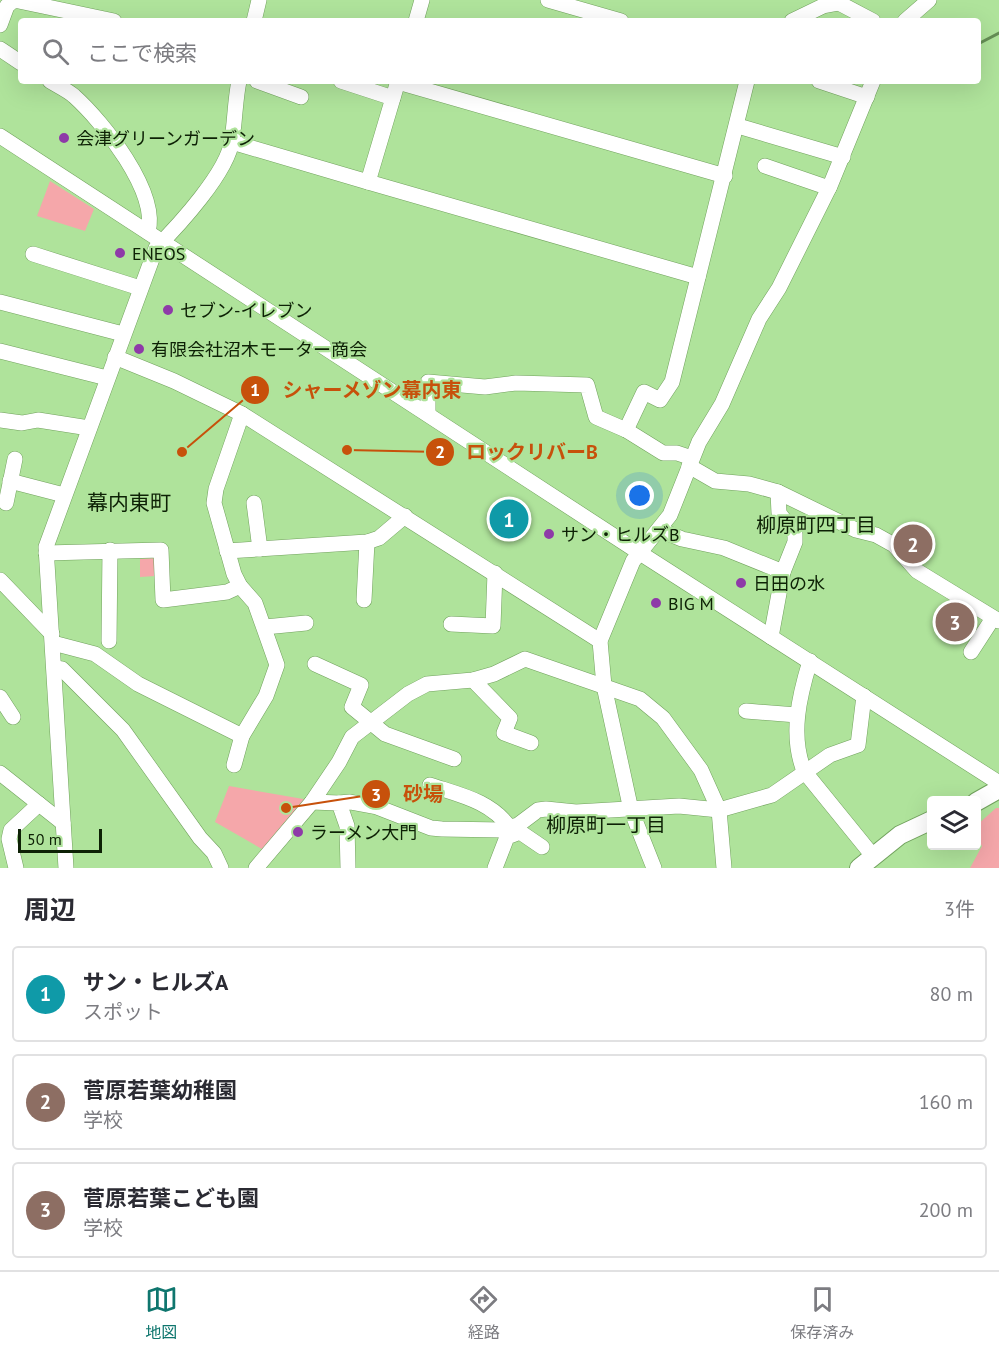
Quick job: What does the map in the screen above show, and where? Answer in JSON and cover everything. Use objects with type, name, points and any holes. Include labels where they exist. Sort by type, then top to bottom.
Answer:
[{"type":"main road","points":[[981,799],[999,789]]},
{"type":"main road","points":[[860,868],[900,835],[927,822]]},
{"type":"street","points":[[0,26],[7,6],[14,0],[96,18]]},
{"type":"street","points":[[255,18],[259,0]]},
{"type":"street","points":[[417,18],[423,0]]},
{"type":"street","points":[[548,0],[611,18]]},
{"type":"street","points":[[908,18],[929,0]]},
{"type":"street","points":[[798,18],[823,6],[839,2],[868,18]]},
{"type":"street","points":[[0,49],[18,61]]},
{"type":"street","points":[[61,84],[76,88],[118,144],[132,169],[150,214],[148,232]]},
{"type":"street","points":[[66,868],[46,553],[64,495],[156,248],[171,235],[210,185],[232,142],[238,84]]},
{"type":"street","points":[[266,84],[300,96]]},
{"type":"street","points":[[350,84],[393,98]]},
{"type":"street","points":[[368,182],[397,84]]},
{"type":"street","points":[[405,84],[724,176]]},
{"type":"street","points":[[626,430],[644,392],[660,400],[672,382],[738,126],[746,84]]},
{"type":"street","points":[[828,84],[867,97]]},
{"type":"street","points":[[654,868],[630,810],[604,686],[600,641],[633,561],[660,530],[678,498],[691,462],[722,404],[759,319],[794,259],[829,188],[872,84]]},
{"type":"street","points":[[738,126],[843,157]]},
{"type":"street","points":[[0,136],[640,553],[999,783]]},
{"type":"street","points":[[232,142],[698,277]]},
{"type":"street","points":[[765,166],[829,188]]},
{"type":"street","points":[[33,254],[140,288]]},
{"type":"street","points":[[0,302],[123,334]]},
{"type":"street","points":[[0,351],[107,378]]},
{"type":"street","points":[[115,357],[174,381],[242,414],[600,641]]},
{"type":"street","points":[[428,414],[428,382],[485,387],[516,383],[587,385],[596,417],[626,430],[663,453],[691,462],[715,481],[749,484],[778,492],[808,509],[856,530],[876,535],[894,545],[917,571],[996,620],[971,652]]},
{"type":"street","points":[[234,765],[242,736],[266,696],[277,665],[255,603],[240,586],[226,551],[214,504],[216,489],[242,414]]},
{"type":"street","points":[[0,420],[22,423],[38,420],[89,428]]},
{"type":"street","points":[[6,503],[15,459]]},
{"type":"street","points":[[10,480],[64,495]]},
{"type":"street","points":[[771,637],[783,572],[795,542],[795,534],[779,513],[778,492]]},
{"type":"street","points":[[254,503],[260,549]]},
{"type":"street","points":[[226,551],[367,542],[379,538],[405,516]]},
{"type":"street","points":[[660,530],[724,548],[783,572]]},
{"type":"street","points":[[364,600],[367,542]]},
{"type":"street","points":[[46,553],[161,549],[163,600],[227,592],[240,586]]},
{"type":"street","points":[[109,641],[110,550]]},
{"type":"street","points":[[451,624],[493,626],[495,573]]},
{"type":"street","points":[[2,588],[53,638],[95,654],[138,684],[242,736]]},
{"type":"street","points":[[265,627],[306,623]]},
{"type":"street","points":[[256,868],[312,802],[339,762],[352,737],[370,723],[408,694],[426,684],[473,680],[494,674],[525,659],[640,699],[663,718],[700,770],[719,810],[724,868]]},
{"type":"street","points":[[810,661],[797,715],[795,738],[804,771],[873,856]]},
{"type":"street","points":[[315,664],[361,685],[352,706],[385,734],[454,759]]},
{"type":"street","points":[[55,668],[62,669],[123,730],[200,838],[214,853],[221,868]]},
{"type":"street","points":[[473,680],[510,718],[504,733],[531,743]]},
{"type":"street","points":[[495,868],[507,831],[538,810],[630,810],[679,806],[719,810],[772,795],[784,789],[804,771],[830,755],[858,745],[864,696]]},
{"type":"street","points":[[0,697],[13,717]]},
{"type":"street","points":[[746,711],[797,715]]},
{"type":"street","points":[[0,773],[63,823]]},
{"type":"street","points":[[430,785],[495,810],[507,831]]},
{"type":"street","points":[[312,802],[350,802],[377,807],[431,828],[520,832],[542,846]]},
{"type":"street","points":[[339,803],[347,826],[348,868]]},
{"type":"street","points":[[16,868],[9,835],[39,804]]},
{"type":"shaded area","points":[[50,181],[94,209],[85,231],[37,216]]},
{"type":"shaded area","points":[[156,558],[156,576],[140,577],[140,559]]},
{"type":"shaded area","points":[[229,786],[309,800],[269,853],[215,822]]},
{"type":"shaded area","points":[[999,808],[999,868],[970,868],[982,846],[981,821]]},
{"type":"waterway","points":[[981,42],[999,33]]},
{"type":"place","name":"会津グリーンガーデン","points":[[64,138]]},
{"type":"place","name":"ENEOS","points":[[120,253]]},
{"type":"place","name":"セブン-イレブン","points":[[168,310]]},
{"type":"place","name":"有限会社沼木モーター商会","points":[[139,349]]},
{"type":"place","name":"ロックリバーB","points":[[347,450]]},
{"type":"place","name":"シャーメゾン幕内東","points":[[182,452]]},
{"type":"place","name":"サン・ヒルズA","points":[[509,519]]},
{"type":"place","name":"サン・ヒルズB","points":[[549,534]]},
{"type":"place","name":"菅原若葉幼稚園","points":[[913,544]]},
{"type":"place","name":"日田の水","points":[[741,583]]},
{"type":"place","name":"BIG M","points":[[656,603]]},
{"type":"place","name":"菅原若葉こども園","points":[[955,622]]},
{"type":"place","name":"砂場","points":[[286,808]]},
{"type":"place","name":"ラーメン大門","points":[[298,832]]},
{"type":"district","name":"幕内東町","points":[[129,502]]},
{"type":"district","name":"柳原町四丁目","points":[[816,525]]},
{"type":"district","name":"柳原町一丁目","points":[[606,825]]}]
